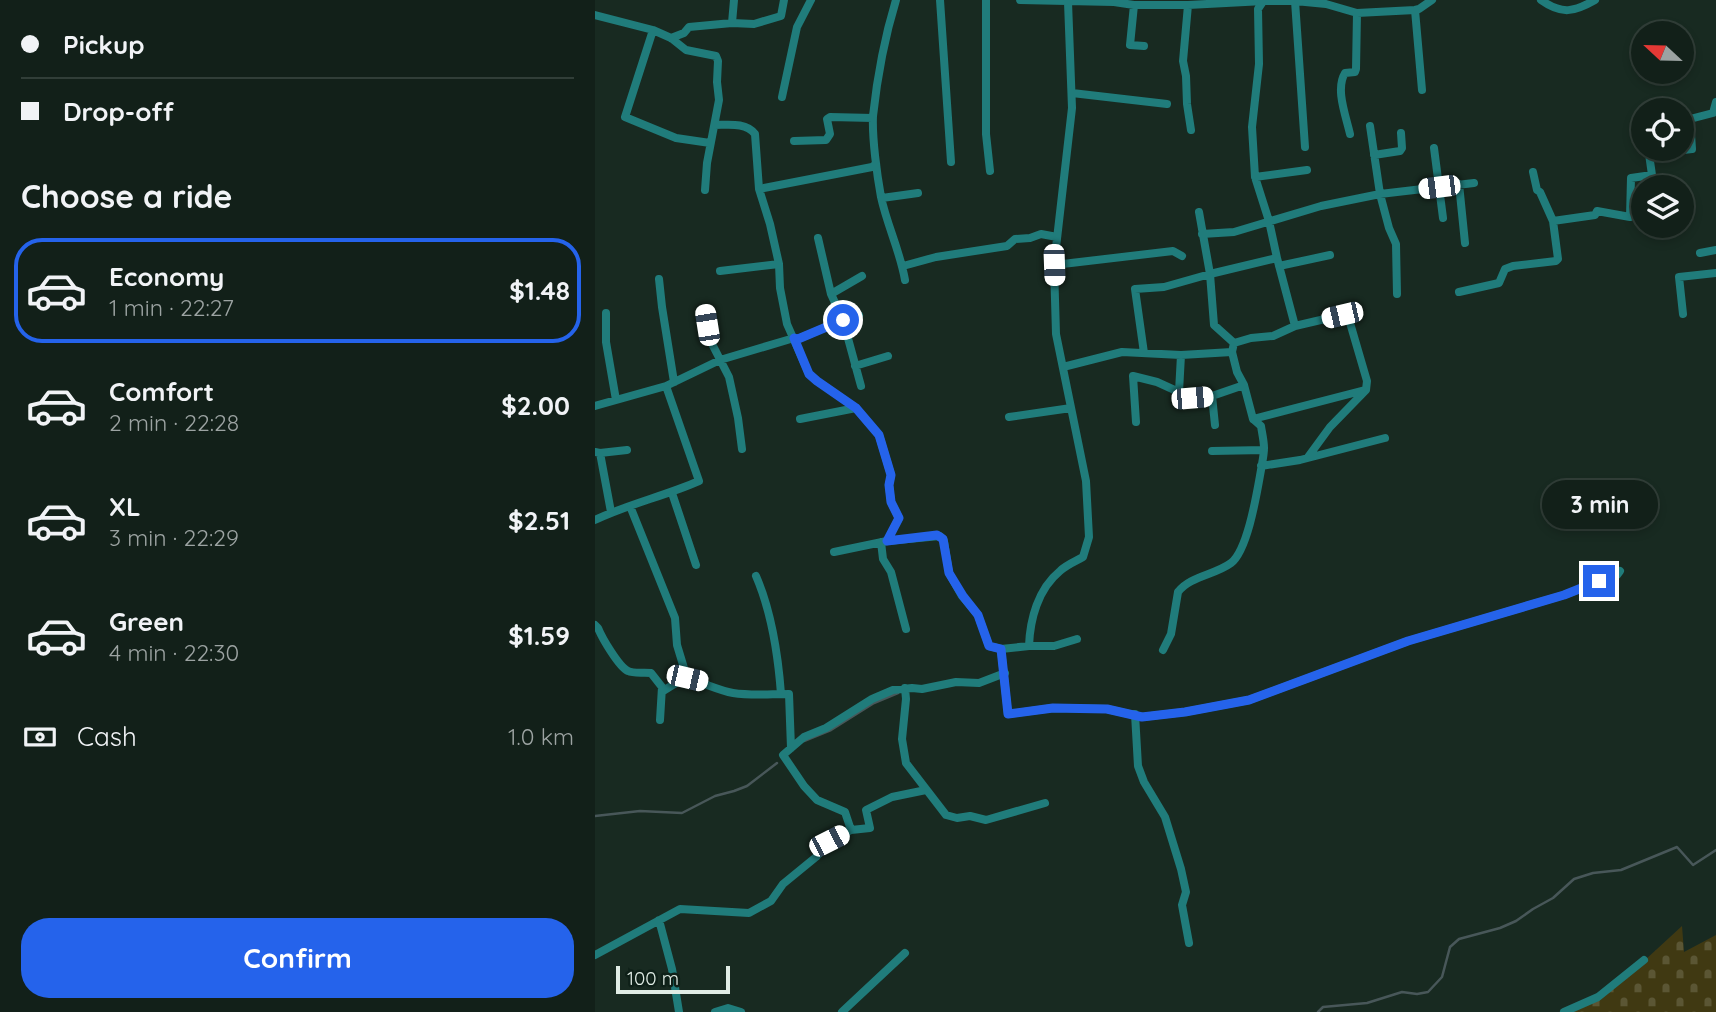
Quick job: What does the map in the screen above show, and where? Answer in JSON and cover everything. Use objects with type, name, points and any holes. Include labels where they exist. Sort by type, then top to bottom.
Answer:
[{"type":"street","points":[[732,23],[734,0]]},
{"type":"street","points":[[671,38],[684,33],[689,27],[754,24],[781,16],[784,0]]},
{"type":"street","points":[[782,97],[797,27],[811,0]]},
{"type":"street","points":[[896,0],[887,31],[873,118],[876,164],[882,198],[905,280]]},
{"type":"street","points":[[940,0],[951,162]]},
{"type":"street","points":[[986,0],[986,134],[990,171]]},
{"type":"street","points":[[1020,0],[1114,1],[1134,5],[1264,0],[1327,2],[1357,13],[1415,10],[1432,0]]},
{"type":"street","points":[[1264,0],[1258,9],[1259,64],[1252,127],[1255,177],[1296,326]]},
{"type":"street","points":[[1384,0],[1384,11]]},
{"type":"street","points":[[1542,1],[1562,10],[1575,10],[1595,0]]},
{"type":"street","points":[[1295,1],[1305,147]]},
{"type":"street","points":[[1029,646],[1036,607],[1045,587],[1060,570],[1083,557],[1089,537],[1086,481],[1056,334],[1054,265],[1072,93],[1069,2]]},
{"type":"street","points":[[1134,5],[1130,44],[1144,46]]},
{"type":"street","points":[[1188,5],[1183,61],[1191,130]]},
{"type":"street","points":[[1415,10],[1422,90]]},
{"type":"street","points":[[1350,134],[1342,85],[1343,74],[1355,72],[1356,69],[1357,13]]},
{"type":"street","points":[[595,15],[653,30],[671,38],[686,50],[716,56],[719,100],[710,143],[705,190]]},
{"type":"street","points":[[653,30],[625,117],[676,138],[710,143]]},
{"type":"street","points":[[1072,93],[1167,104]]},
{"type":"street","points":[[1553,221],[1595,215],[1597,211],[1630,217],[1631,178],[1652,174],[1650,154],[1692,149],[1690,119],[1714,112],[1716,102]]},
{"type":"street","points":[[794,141],[826,140],[830,134],[827,119],[830,117],[873,118]]},
{"type":"street","points":[[715,125],[744,126],[755,134],[759,189],[779,264],[787,324],[809,374],[856,408],[879,435],[891,475],[891,502],[899,518],[884,541],[883,559],[891,572],[906,629]]},
{"type":"street","points":[[1370,126],[1380,194],[1396,244],[1397,294]]},
{"type":"street","points":[[1374,155],[1400,151],[1401,133]]},
{"type":"street","points":[[1434,148],[1443,218]]},
{"type":"street","points":[[759,189],[873,167],[876,164]]},
{"type":"street","points":[[1255,177],[1307,170]]},
{"type":"street","points":[[1459,292],[1499,282],[1505,269],[1513,266],[1558,259],[1553,221],[1537,190],[1533,172]]},
{"type":"street","points":[[1202,234],[1234,232],[1321,206],[1380,194],[1474,183]]},
{"type":"street","points":[[1459,184],[1465,243]]},
{"type":"street","points":[[882,198],[918,193]]},
{"type":"street","points":[[1199,212],[1210,274],[1214,325],[1234,342]]},
{"type":"street","points":[[903,266],[936,257],[1007,246],[1014,239],[1041,234],[1057,237]]},
{"type":"street","points":[[818,238],[831,294],[843,320],[861,386]]},
{"type":"street","points":[[1700,253],[1716,250]]},
{"type":"street","points":[[1054,265],[1173,251],[1182,256]]},
{"type":"street","points":[[1144,353],[1135,289],[1164,287],[1210,274],[1330,256]]},
{"type":"street","points":[[720,271],[779,264]]},
{"type":"street","points":[[1683,314],[1679,277],[1716,274]]},
{"type":"street","points":[[831,294],[862,276]]},
{"type":"street","points":[[595,520],[699,481],[670,384],[659,279]]},
{"type":"street","points":[[705,310],[710,340],[729,377],[738,418],[741,449]]},
{"type":"street","points":[[606,313],[606,342],[616,400]]},
{"type":"street","points":[[1234,342],[1273,336],[1296,326],[1346,315],[1367,381],[1366,390],[1331,427],[1308,457]]},
{"type":"street","points":[[595,406],[670,384],[720,360],[798,339],[859,316]]},
{"type":"street","points":[[1163,650],[1171,634],[1180,589],[1228,565],[1236,558],[1252,516],[1264,450],[1261,426],[1253,419],[1244,385],[1237,372],[1232,352],[1234,342]]},
{"type":"street","points":[[1063,367],[1122,352],[1181,355],[1232,352]]},
{"type":"street","points":[[1179,392],[1181,355]]},
{"type":"street","points":[[855,366],[888,356]]},
{"type":"street","points":[[1136,422],[1133,376],[1157,382],[1192,398],[1212,397],[1244,385]]},
{"type":"street","points":[[1253,419],[1366,390]]},
{"type":"street","points":[[1212,397],[1215,425]]},
{"type":"street","points":[[800,419],[856,408]]},
{"type":"street","points":[[1009,417],[1071,408]]},
{"type":"street","points":[[1261,466],[1385,438]]},
{"type":"street","points":[[611,512],[597,453],[627,450]]},
{"type":"street","points":[[1212,451],[1264,450]]},
{"type":"street","points":[[672,493],[696,565]]},
{"type":"street","points":[[630,506],[675,618],[677,645],[687,678]]},
{"type":"street","points":[[834,552],[884,541],[937,535],[944,541],[949,573],[978,615],[989,646],[1001,649],[1054,646],[1077,639]]},
{"type":"street","points":[[1001,649],[1008,714],[1053,708],[1107,709],[1142,717],[1185,712],[1249,700],[1408,641],[1564,595],[1617,575],[1620,571]]},
{"type":"street","points":[[756,576],[763,591],[778,657],[781,694]]},
{"type":"street","points":[[595,625],[625,669],[651,673],[663,687],[660,720]]},
{"type":"street","points":[[851,830],[845,812],[817,800],[798,779],[783,755],[804,737],[827,728],[872,699],[893,690],[922,689],[956,682],[979,683],[1005,673]]},
{"type":"street","points":[[663,691],[687,678],[734,693],[790,695],[791,748]]},
{"type":"street","points":[[905,688],[907,699],[902,739],[906,763],[946,815],[986,820],[1045,803]]},
{"type":"street","points":[[1135,715],[1138,766],[1144,782],[1165,817],[1181,869],[1186,892],[1182,905],[1189,943]]},
{"type":"street","points":[[595,955],[680,909],[749,914],[771,901],[783,884],[816,857],[829,841],[851,830],[870,828],[866,810],[892,797],[926,790]]},
{"type":"street","points":[[659,920],[672,969],[679,1012]]},
{"type":"street","points":[[842,1012],[905,953]]},
{"type":"street","points":[[1565,1012],[1598,997],[1644,961]]},
{"type":"street","points":[[715,1012],[728,1007],[741,1012]]},
{"type":"green space","points":[[1682,926],[1684,952],[1716,935],[1716,1012],[1564,1012],[1598,997],[1644,961]]},
{"type":"waterway","points":[[804,741],[831,730],[874,703],[898,693]]},
{"type":"waterway","points":[[595,816],[640,811],[682,813],[715,796],[747,786],[777,763]]},
{"type":"waterway","points":[[1318,1012],[1323,1007],[1367,1003],[1402,992],[1428,992],[1442,977],[1450,947],[1459,939],[1516,921],[1553,898],[1574,879],[1593,873],[1621,870],[1677,847],[1693,865],[1716,850]]},
{"type":"route","points":[[843,320],[798,339],[794,338],[809,374],[856,408],[879,435],[891,475],[891,502],[899,518],[887,541],[937,535],[943,539],[949,573],[978,615],[989,646],[1001,649],[1008,714],[1053,708],[1107,709],[1142,717],[1249,700],[1408,641],[1564,595],[1599,581]]}]
